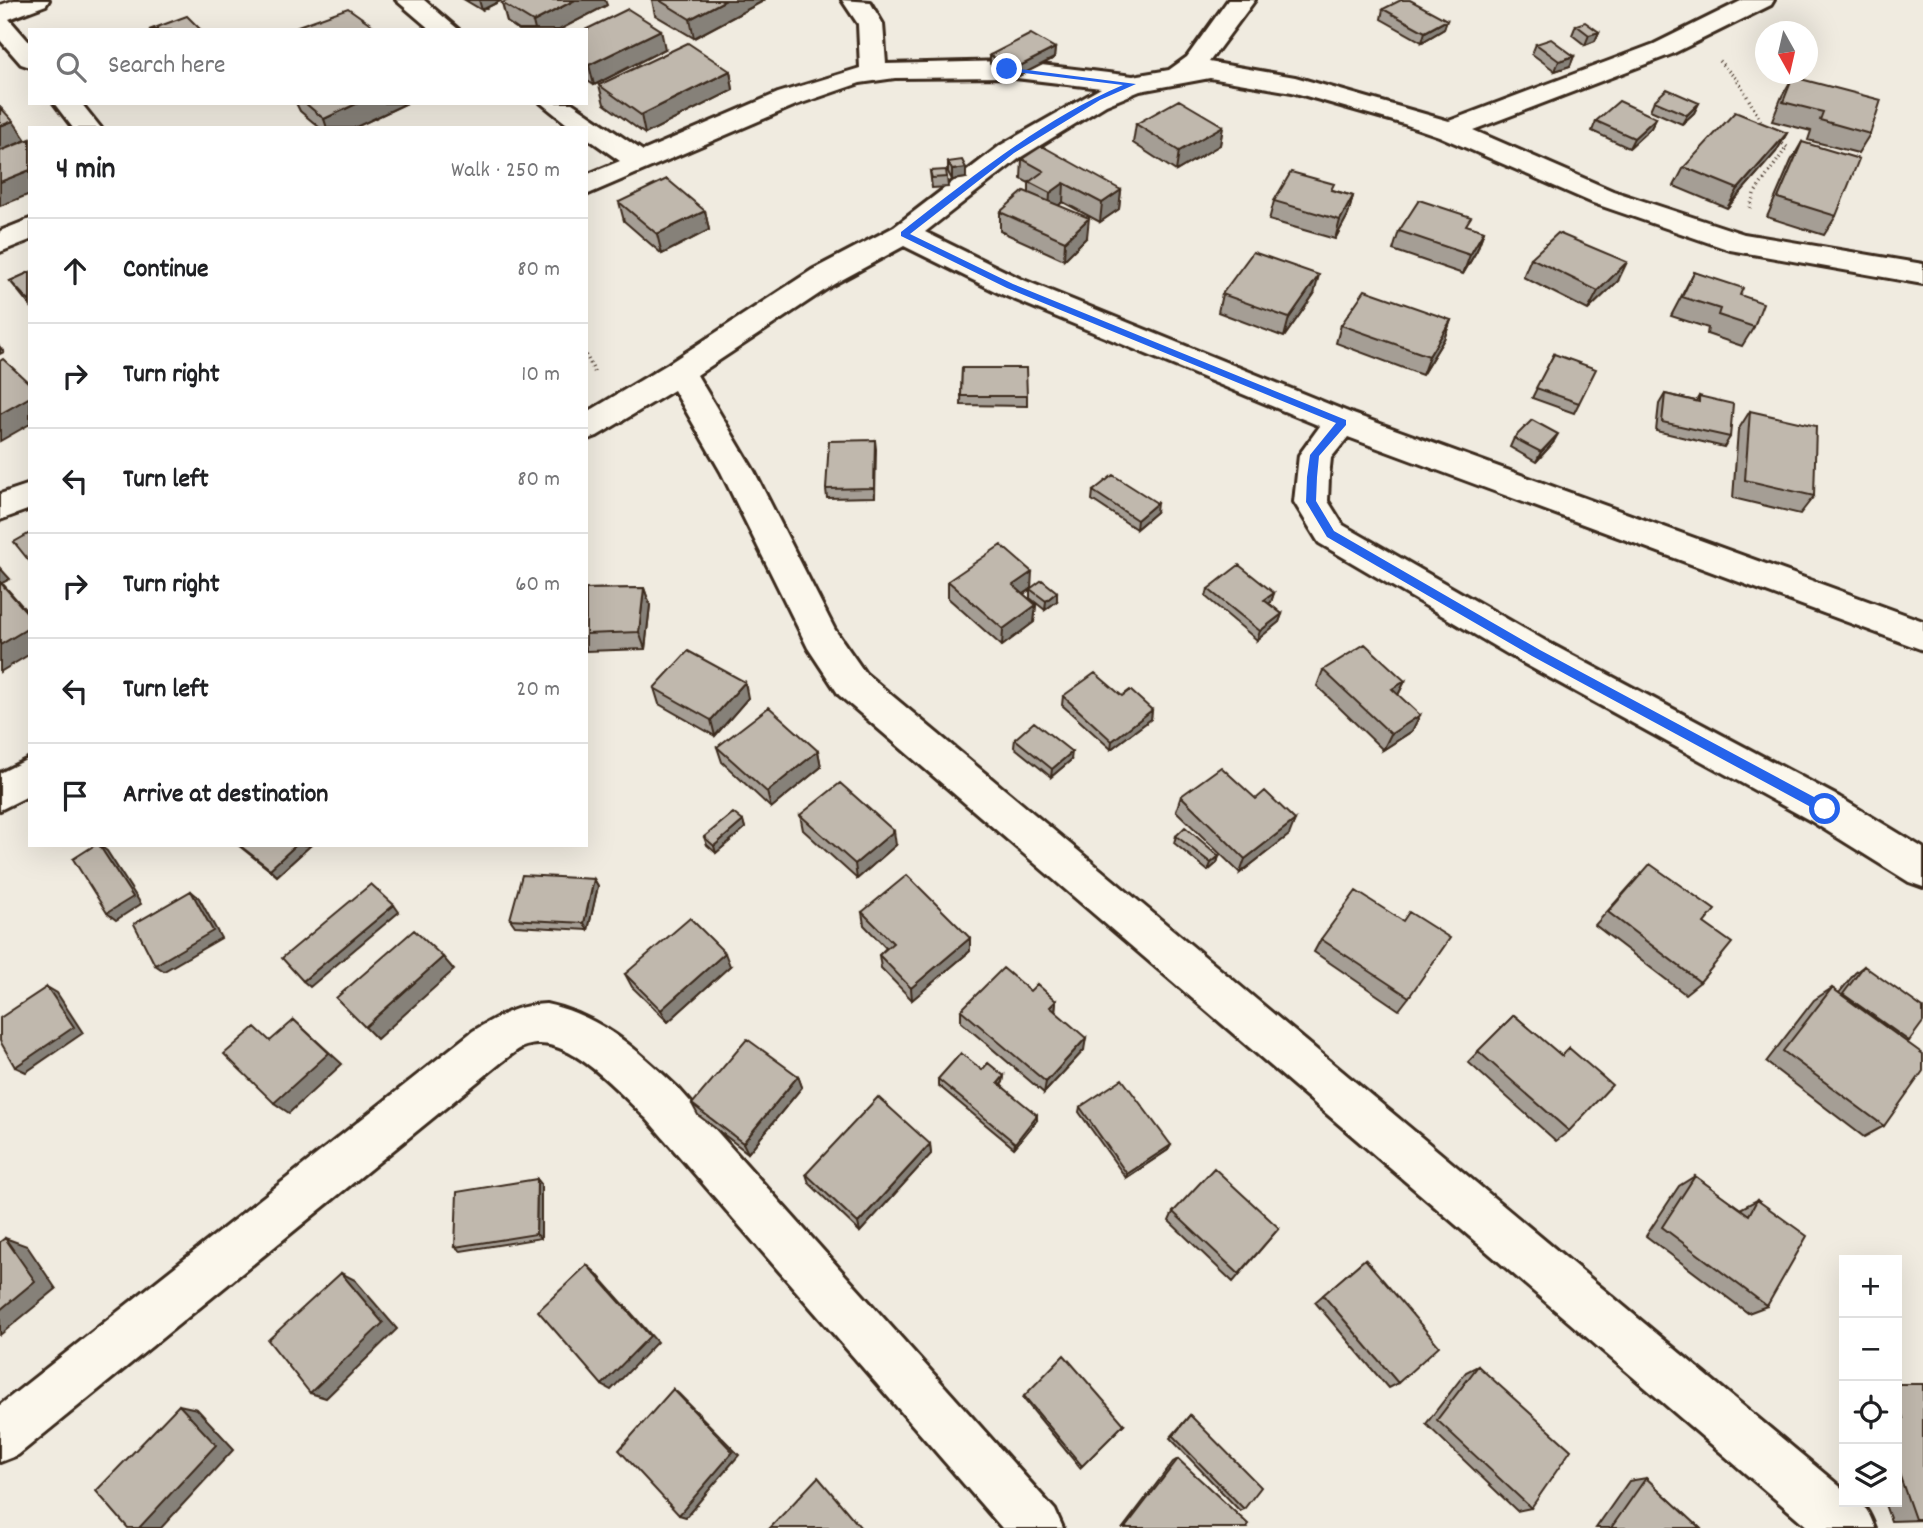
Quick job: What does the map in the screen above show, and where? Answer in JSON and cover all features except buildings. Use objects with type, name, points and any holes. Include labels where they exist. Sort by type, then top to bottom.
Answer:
[{"type":"street","points":[[0,14],[37,0]]},
{"type":"street","points":[[408,0],[444,28]]},
{"type":"street","points":[[854,0],[868,13],[873,73]]},
{"type":"street","points":[[1179,74],[1196,62],[1243,0]]},
{"type":"street","points":[[1449,130],[1594,78],[1663,49],[1762,0]]},
{"type":"street","points":[[0,23],[28,57]]},
{"type":"street","points":[[588,185],[787,99],[856,75],[945,68],[1007,69],[1133,84]]},
{"type":"street","points":[[588,427],[679,372],[823,278],[904,234],[1011,151],[1097,99],[1133,84],[1209,70],[1295,85],[1449,130],[1604,197],[1740,243],[1923,274]]},
{"type":"street","points":[[69,105],[86,126]]},
{"type":"street","points":[[557,105],[587,126]]},
{"type":"street","points":[[588,127],[639,162]]},
{"type":"street","points":[[0,243],[28,229]]},
{"type":"street","points":[[904,234],[1010,286],[1342,422],[1923,636]]},
{"type":"street","points":[[679,372],[737,471],[821,638],[852,684],[1849,1528]]},
{"type":"street","points":[[1342,422],[1315,455],[1312,477],[1311,502],[1331,534],[1536,653],[1825,809],[1923,869]]},
{"type":"street","points":[[0,507],[28,497]]},
{"type":"street","points":[[0,793],[28,775]]},
{"type":"street","points":[[0,1437],[488,1046],[524,1025],[563,1025],[597,1045],[663,1104],[1037,1528]]},
{"type":"path","points":[[1692,33],[1740,82],[1767,129]]},
{"type":"path","points":[[1740,243],[1754,194],[1787,148],[1773,136]]},
{"type":"route","points":[[1007,69],[1133,84],[1097,99],[1011,151],[904,234],[1010,286],[1342,422],[1315,455],[1312,477],[1311,502],[1331,534],[1536,653],[1825,809]]}]
